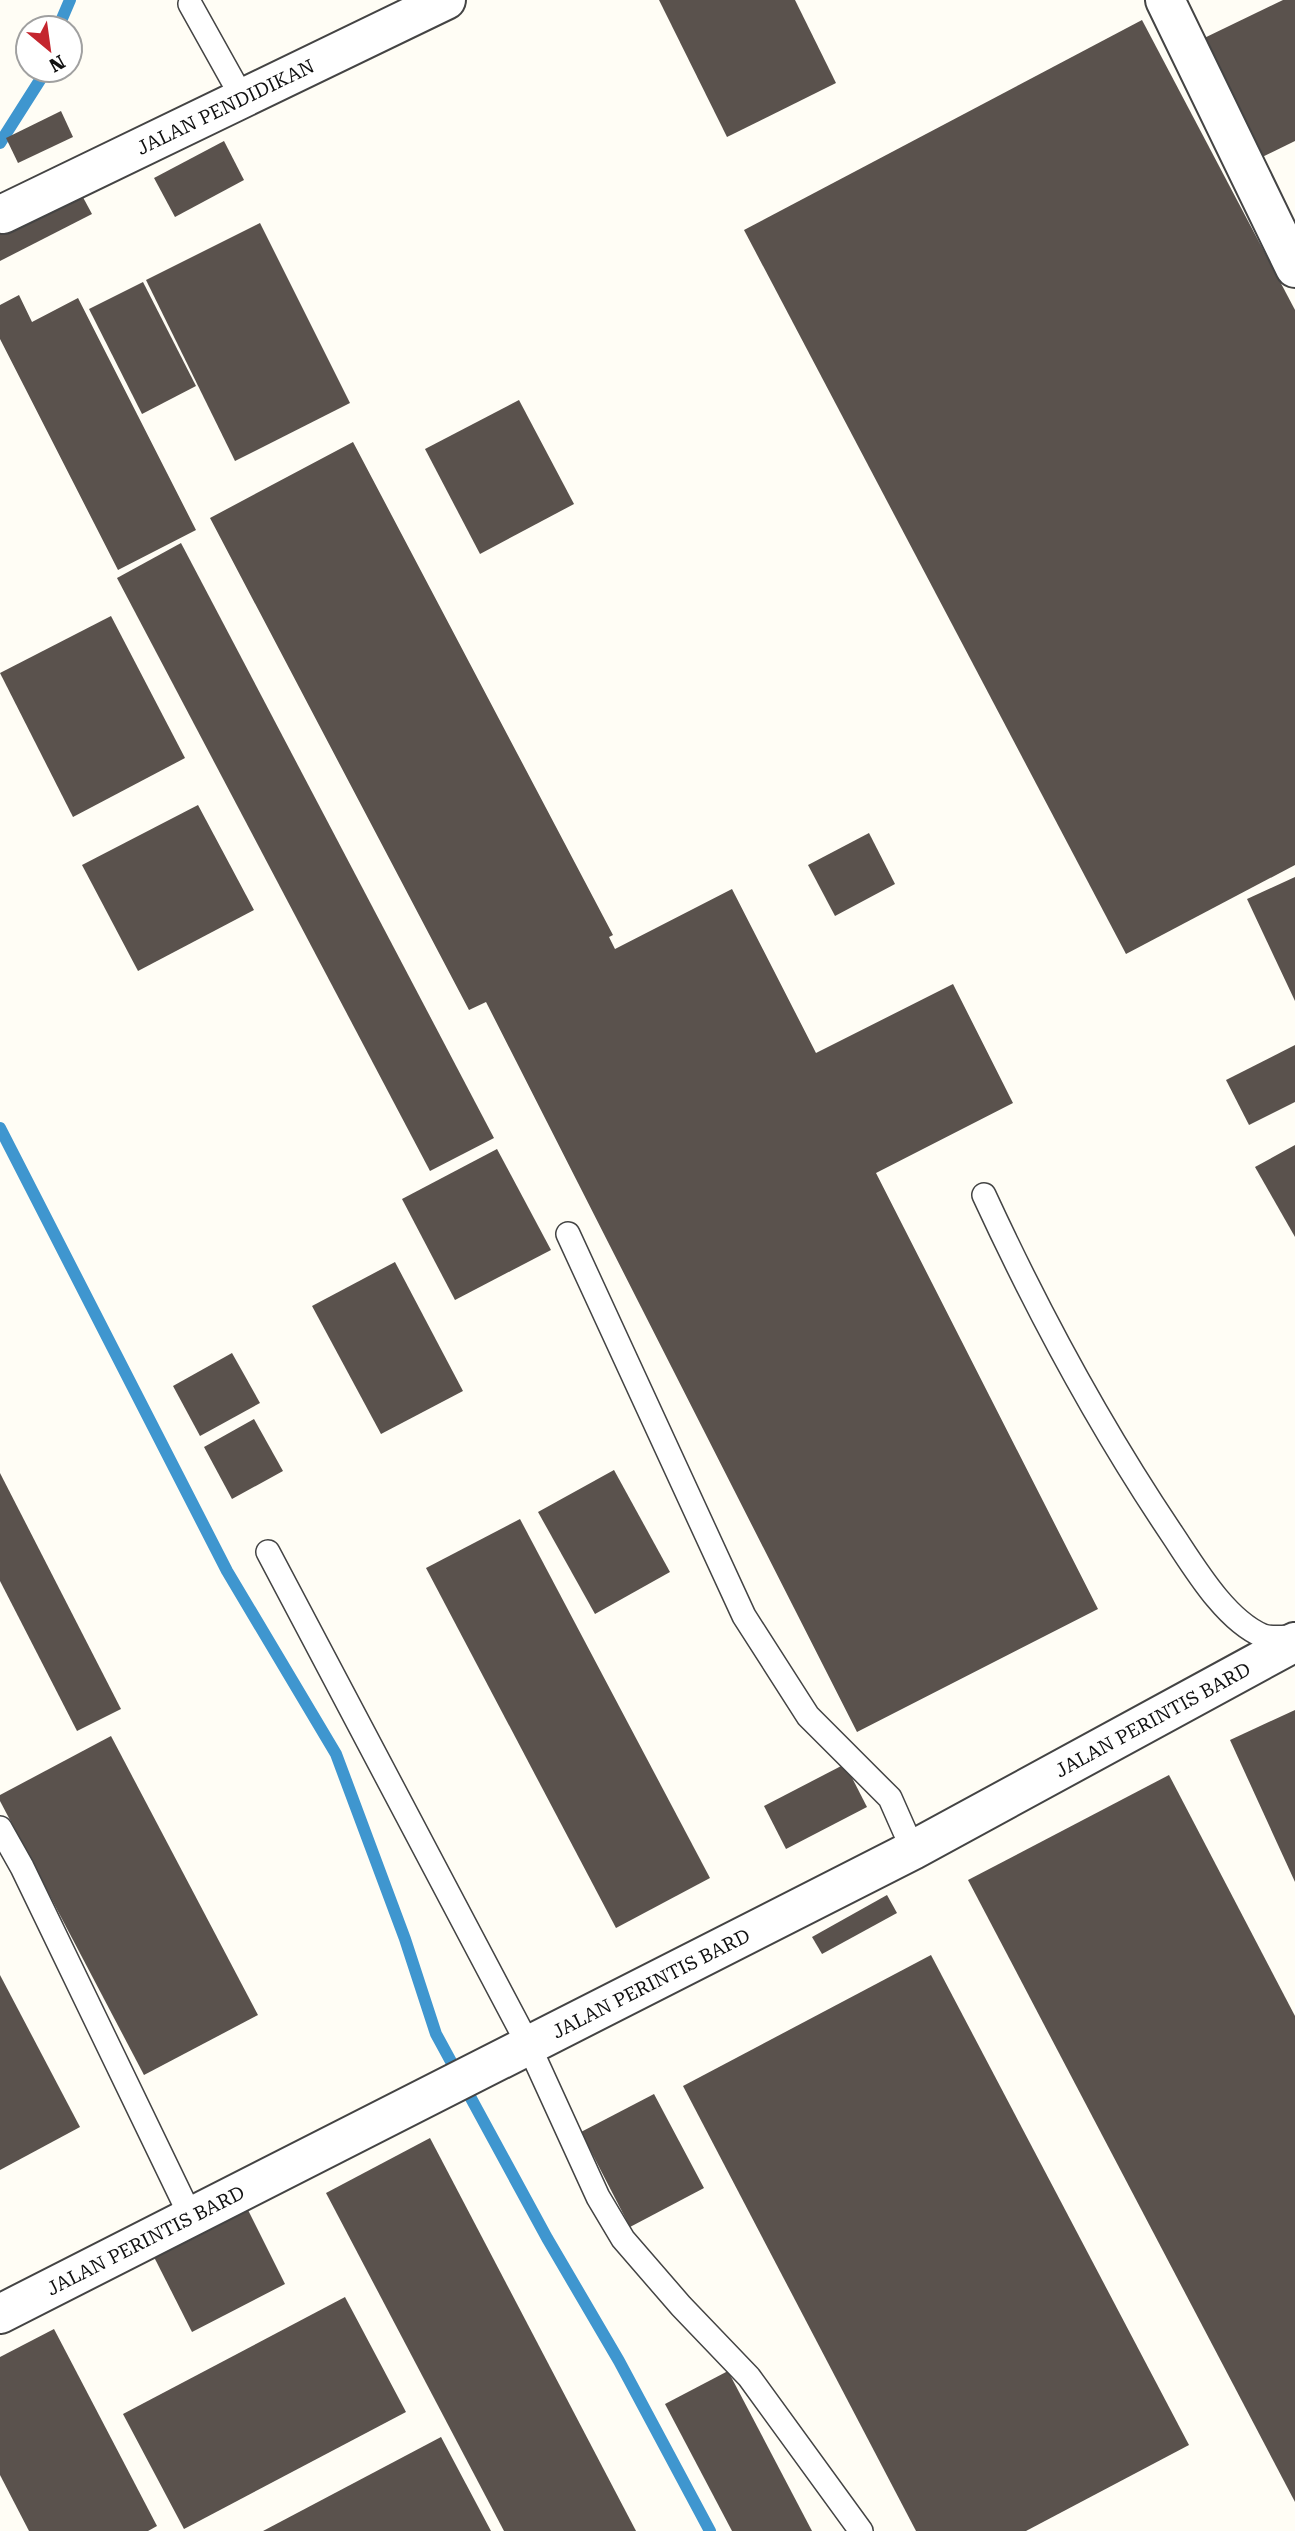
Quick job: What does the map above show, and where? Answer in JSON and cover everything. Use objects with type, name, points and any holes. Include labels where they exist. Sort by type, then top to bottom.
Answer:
[{"type":"street","name":"JALAN PENDIDIKAN","points":[[3,214],[446,0]]},
{"type":"street","points":[[1165,0],[1295,268]]},
{"type":"street","name":"JALAN PERINTIS BARD","points":[[0,2314],[913,1850],[1295,1642]]},
{"type":"lane","points":[[190,4],[243,99]]},
{"type":"lane","points":[[984,1195],[1016,1266],[1131,1472],[1200,1577],[1235,1617],[1265,1637],[1295,1637]]},
{"type":"lane","points":[[568,1234],[744,1616],[808,1716],[890,1798],[913,1850]]},
{"type":"lane","points":[[268,1552],[529,2046],[598,2197],[623,2239],[681,2306],[749,2377],[861,2531]]},
{"type":"lane","points":[[0,1828],[22,1867],[191,2217]]},
{"type":"building","points":[[659,0],[795,0],[836,83],[727,137]]},
{"type":"building","points":[[1283,0],[1295,0],[1295,141],[1256,160],[1198,41]]},
{"type":"building","points":[[1142,20],[1295,310],[1295,865],[1126,954],[744,230]]},
{"type":"building","points":[[61,111],[73,137],[18,163],[6,138]]},
{"type":"building","points":[[224,141],[244,180],[175,217],[154,178]]},
{"type":"building","points":[[78,188],[92,214],[0,261],[0,229]]},
{"type":"building","points":[[260,223],[350,403],[235,461],[146,280]]},
{"type":"building","points":[[143,282],[196,386],[142,414],[89,309]]},
{"type":"building","points":[[19,295],[32,322],[78,298],[196,530],[118,570],[0,339],[0,305]]},
{"type":"building","points":[[519,400],[574,504],[480,554],[425,449]]},
{"type":"building","points":[[353,442],[613,935],[609,937],[615,949],[732,889],[816,1053],[953,984],[1013,1103],[876,1173],[1098,1609],[857,1732],[486,1002],[469,1010],[210,518]]},
{"type":"building","points":[[181,543],[494,1138],[430,1171],[117,578]]},
{"type":"building","points":[[111,616],[185,758],[73,817],[0,673]]},
{"type":"building","points":[[198,805],[254,910],[138,971],[82,865]]},
{"type":"building","points":[[869,833],[895,884],[835,916],[808,865]]},
{"type":"building","points":[[1295,877],[1295,1001],[1247,899]]},
{"type":"building","points":[[1295,1045],[1295,1102],[1249,1125],[1226,1080]]},
{"type":"building","points":[[1295,1145],[1295,1237],[1255,1167]]},
{"type":"building","points":[[497,1149],[551,1250],[455,1300],[402,1199]]},
{"type":"building","points":[[395,1262],[463,1391],[381,1434],[312,1306]]},
{"type":"building","points":[[232,1353],[260,1403],[200,1436],[173,1386]]},
{"type":"building","points":[[254,1419],[283,1471],[232,1499],[204,1447]]},
{"type":"building","points":[[614,1470],[670,1572],[595,1614],[538,1512]]},
{"type":"building","points":[[0,1473],[121,1709],[77,1731],[0,1581]]},
{"type":"building","points":[[520,1519],[710,1878],[616,1928],[426,1568]]},
{"type":"building","points":[[1295,1710],[1295,1882],[1230,1740]]},
{"type":"building","points":[[111,1736],[258,2015],[144,2075],[0,1801],[0,1795]]},
{"type":"building","points":[[845,1764],[867,1807],[786,1849],[764,1806]]},
{"type":"building","points":[[1169,1775],[1295,2016],[1295,2502],[968,1880]]},
{"type":"building","points":[[887,1895],[897,1913],[822,1954],[812,1937]]},
{"type":"building","points":[[931,1955],[1189,2445],[1026,2531],[916,2531],[683,2086]]},
{"type":"building","points":[[0,1975],[80,2127],[0,2170]]},
{"type":"building","points":[[654,2094],[704,2188],[630,2227],[581,2132]]},
{"type":"building","points":[[430,2138],[636,2531],[504,2531],[326,2193]]},
{"type":"building","points":[[248,2210],[285,2284],[192,2332],[154,2257]]},
{"type":"building","points":[[345,2297],[406,2412],[184,2529],[123,2414]]},
{"type":"building","points":[[54,2329],[157,2526],[148,2531],[29,2531],[0,2475],[0,2357]]},
{"type":"building","points":[[728,2371],[812,2531],[732,2531],[665,2404]]},
{"type":"building","points":[[441,2437],[491,2531],[263,2531]]},
{"type":"waterway","points":[[64,14],[70,0]]},
{"type":"waterway","points":[[0,143],[37,84]]},
{"type":"waterway","points":[[0,1128],[227,1571],[336,1754],[405,1939],[436,2034],[547,2238],[619,2361],[710,2531]]}]
